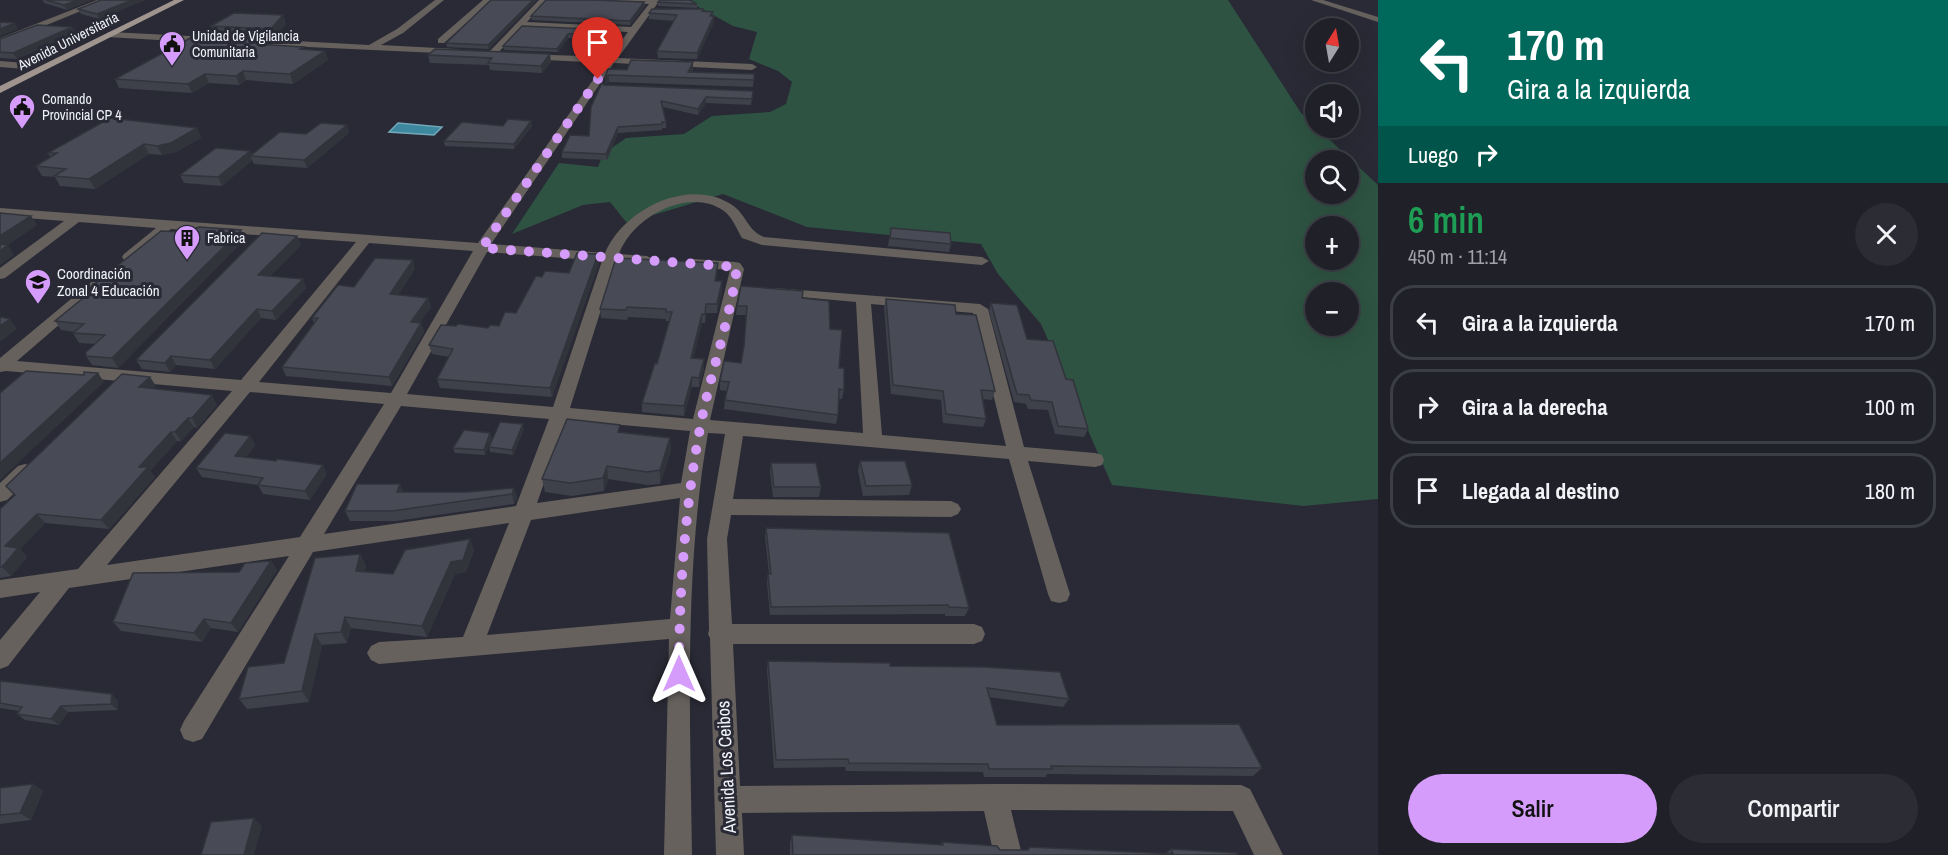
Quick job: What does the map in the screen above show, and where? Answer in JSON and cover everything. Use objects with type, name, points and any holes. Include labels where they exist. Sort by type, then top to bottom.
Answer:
[{"type":"main road","name":"Avenida Universitaria","points":[[0,78],[162,0]]},
{"type":"main road","name":"Avenida Universitaria","points":[[0,90],[180,0]]},
{"type":"street","points":[[372,48],[400,31],[440,0]]},
{"type":"street","points":[[441,41],[488,0]]},
{"type":"street","points":[[492,54],[543,0]]},
{"type":"street","points":[[589,9],[596,0],[654,6]]},
{"type":"street","points":[[1315,0],[1378,20]]},
{"type":"street","points":[[0,41],[95,1]]},
{"type":"street","points":[[193,730],[396,399],[482,248],[584,97],[654,6]]},
{"type":"street","points":[[574,27],[581,18]]},
{"type":"street","points":[[520,24],[634,30]]},
{"type":"street","points":[[110,35],[217,40]]},
{"type":"street","points":[[229,41],[470,53]]},
{"type":"street","points":[[481,53],[503,54]]},
{"type":"street","points":[[514,55],[612,60],[688,68],[752,67]]},
{"type":"street","points":[[0,63],[25,66]]},
{"type":"street","points":[[471,647],[560,414],[611,257],[626,228],[643,215],[666,204],[696,200],[711,201],[724,205],[739,217],[747,235],[762,241],[982,261]]},
{"type":"street","points":[[0,212],[656,261]]},
{"type":"street","points":[[0,275],[77,217]]},
{"type":"street","points":[[1,366],[168,224]]},
{"type":"street","points":[[247,248],[264,231]]},
{"type":"street","points":[[84,577],[246,386],[366,239]]},
{"type":"street","points":[[678,855],[679,628],[690,489],[700,426],[739,288],[737,267],[679,262]]},
{"type":"street","points":[[768,291],[980,309],[1017,454],[1059,594]]},
{"type":"street","points":[[863,299],[873,441]]},
{"type":"street","points":[[106,392],[139,358]]},
{"type":"street","points":[[1,366],[1095,460]]},
{"type":"street","name":"Avenida Los Ceibos","points":[[730,855],[719,634],[717,539],[735,429]]},
{"type":"street","points":[[0,495],[33,463]]},
{"type":"street","points":[[0,589],[690,489]]},
{"type":"street","points":[[722,507],[951,509]]},
{"type":"street","points":[[0,658],[62,580]]},
{"type":"street","points":[[379,652],[471,647],[679,628]]},
{"type":"street","points":[[719,634],[975,634]]},
{"type":"street","points":[[994,797],[1008,855]]},
{"type":"street","points":[[727,800],[994,797],[1241,798],[1269,855]]},
{"type":"green space","points":[[686,0],[1228,0],[1305,117],[1305,138],[1328,138],[1341,150],[1305,150],[1305,204],[1359,204],[1359,167],[1378,185],[1378,499],[1303,506],[1112,485],[1041,324],[998,274],[981,244],[807,227],[723,194],[627,223],[610,202],[583,205],[512,234],[559,163],[598,167],[603,154],[626,138],[684,134],[712,116],[770,112],[786,104],[792,82],[778,71],[749,59],[757,32],[733,26]]},
{"type":"water","points":[[398,123],[442,127],[434,135],[389,132]]},
{"type":"building","points":[[46,0],[77,0],[64,5]]},
{"type":"building","points":[[101,0],[132,0],[97,14],[78,9]]},
{"type":"building","points":[[491,0],[533,0],[488,45],[446,43]]},
{"type":"building","points":[[546,0],[644,2],[630,21],[531,16]]},
{"type":"building","points":[[660,0],[690,0],[697,4],[658,2]]},
{"type":"building","points":[[652,9],[703,9],[702,11],[713,12],[710,16],[714,16],[697,53],[657,51],[677,15],[649,13]]},
{"type":"building","points":[[234,13],[283,15],[271,29],[211,26]]},
{"type":"building","points":[[0,22],[15,23],[0,29]]},
{"type":"building","points":[[37,25],[72,27],[13,53],[0,52],[0,39]]},
{"type":"building","points":[[522,26],[587,29],[585,33],[568,34],[557,49],[503,46]]},
{"type":"building","points":[[588,29],[618,30],[614,35],[588,33]]},
{"type":"building","points":[[194,36],[262,39],[257,44],[304,47],[300,49],[325,51],[290,74],[243,71],[236,76],[205,74],[188,84],[115,79]]},
{"type":"building","points":[[435,49],[550,54],[541,66],[488,63],[492,58],[428,55]]},
{"type":"building","points":[[631,60],[693,62],[688,72],[754,74],[754,80],[609,75],[605,77],[608,69],[627,70]]},
{"type":"building","points":[[602,83],[604,85],[753,91],[752,99],[706,97],[698,109],[661,101],[666,122],[618,127],[606,154],[562,152],[570,135],[589,136],[591,107]]},
{"type":"building","points":[[110,118],[197,128],[171,143],[157,146],[144,144],[89,179],[54,176],[66,169],[36,166],[57,153],[48,153]]},
{"type":"building","points":[[508,119],[531,121],[514,144],[444,141],[462,122],[503,126]]},
{"type":"building","points":[[321,123],[347,125],[304,160],[250,156],[280,132],[306,134]]},
{"type":"building","points":[[216,148],[250,151],[218,177],[180,175]]},
{"type":"building","points":[[0,213],[31,216],[0,236]]},
{"type":"building","points":[[199,227],[241,230],[112,358],[86,356],[86,352],[105,335],[73,333],[84,324],[55,321],[93,290],[87,290],[161,231],[186,232]]},
{"type":"building","points":[[891,228],[950,233],[951,244],[890,238]]},
{"type":"building","points":[[262,233],[297,236],[258,275],[303,279],[272,311],[257,309],[210,360],[171,356],[165,363],[136,360]]},
{"type":"building","points":[[0,244],[8,245],[0,251]]},
{"type":"building","points":[[577,253],[598,254],[550,388],[437,379],[453,349],[429,345],[441,325],[456,326],[458,324],[488,328],[490,325],[499,326],[505,312],[516,313],[536,276],[542,277],[545,271],[569,273]]},
{"type":"building","points":[[375,258],[413,260],[390,294],[428,298],[411,322],[421,323],[389,377],[282,367],[318,318],[312,318],[338,285],[354,287]]},
{"type":"building","points":[[616,258],[718,263],[715,281],[722,281],[717,304],[706,304],[691,358],[704,359],[699,378],[692,377],[684,406],[642,403],[655,363],[657,364],[672,312],[666,312],[666,309],[627,307],[626,310],[600,309]]},
{"type":"building","points":[[741,286],[803,291],[802,298],[829,301],[830,329],[842,330],[839,368],[844,368],[844,390],[839,389],[838,415],[725,400],[729,382],[720,381],[724,361],[741,363],[744,346],[747,306],[737,306]]},
{"type":"building","points":[[886,299],[955,305],[956,314],[976,315],[995,391],[981,390],[986,419],[946,414],[943,391],[893,385]]},
{"type":"building","points":[[991,303],[1017,305],[1027,339],[1053,341],[1066,379],[1073,380],[1088,429],[1058,426],[1052,402],[1031,400],[1029,395],[1017,394]]},
{"type":"building","points":[[0,317],[10,319],[0,326]]},
{"type":"building","points":[[26,371],[84,375],[84,372],[98,373],[0,463],[0,393]]},
{"type":"building","points":[[122,374],[150,377],[139,387],[212,395],[192,418],[188,418],[175,432],[171,432],[139,467],[148,467],[101,520],[37,514],[5,546],[18,548],[0,567],[0,509],[15,495],[6,486]]},
{"type":"building","points":[[567,419],[620,425],[618,432],[670,438],[660,470],[647,472],[607,466],[603,478],[570,483],[542,479]]},
{"type":"building","points":[[500,422],[523,424],[512,450],[489,447]]},
{"type":"building","points":[[464,430],[490,433],[484,450],[453,448]]},
{"type":"building","points":[[225,433],[250,436],[235,456],[323,465],[305,491],[258,485],[263,478],[196,468]]},
{"type":"building","points":[[860,461],[905,461],[912,485],[866,486]]},
{"type":"building","points":[[771,463],[816,463],[821,487],[774,487]]},
{"type":"building","points":[[357,484],[400,484],[397,492],[468,492],[514,488],[512,494],[392,511],[345,511]]},
{"type":"building","points":[[766,528],[949,533],[969,608],[949,607],[948,605],[771,607],[768,574],[771,574]]},
{"type":"building","points":[[470,539],[463,560],[451,562],[422,626],[345,617],[341,632],[315,634],[302,691],[239,699],[248,667],[284,663],[315,558],[360,554],[356,571],[393,574],[405,550]]},
{"type":"building","points":[[271,561],[231,623],[204,619],[194,633],[113,622],[133,573],[239,572],[245,563]]},
{"type":"building","points":[[768,661],[890,663],[890,666],[984,667],[1060,672],[1069,699],[987,688],[997,725],[1239,724],[1262,768],[1051,766],[1052,769],[989,769],[988,764],[849,763],[848,759],[776,760]]},
{"type":"building","points":[[1,681],[112,694],[111,704],[61,706],[51,719],[17,714],[22,707],[0,703]]},
{"type":"building","points":[[33,784],[20,813],[0,815],[0,788]]},
{"type":"building","points":[[254,818],[244,855],[201,855],[211,822]]},
{"type":"building","points":[[792,835],[943,845],[942,842],[997,846],[1000,850],[1028,850],[1030,847],[1173,854],[1171,849],[1237,853],[1237,855],[793,855]]},
{"type":"place","name":"Unidad de Vigilancia Comunitaria","points":[[172,67]]},
{"type":"place","name":"Comando Provincial CP 4","points":[[22,130]]},
{"type":"place","name":"Fabrica","points":[[187,261]]},
{"type":"place","name":"Coordinación Zonal 4 Educación","points":[[38,305]]},
{"type":"route","points":[[598,79],[482,248],[737,267],[700,426],[690,489],[679,628],[679,674]]}]
